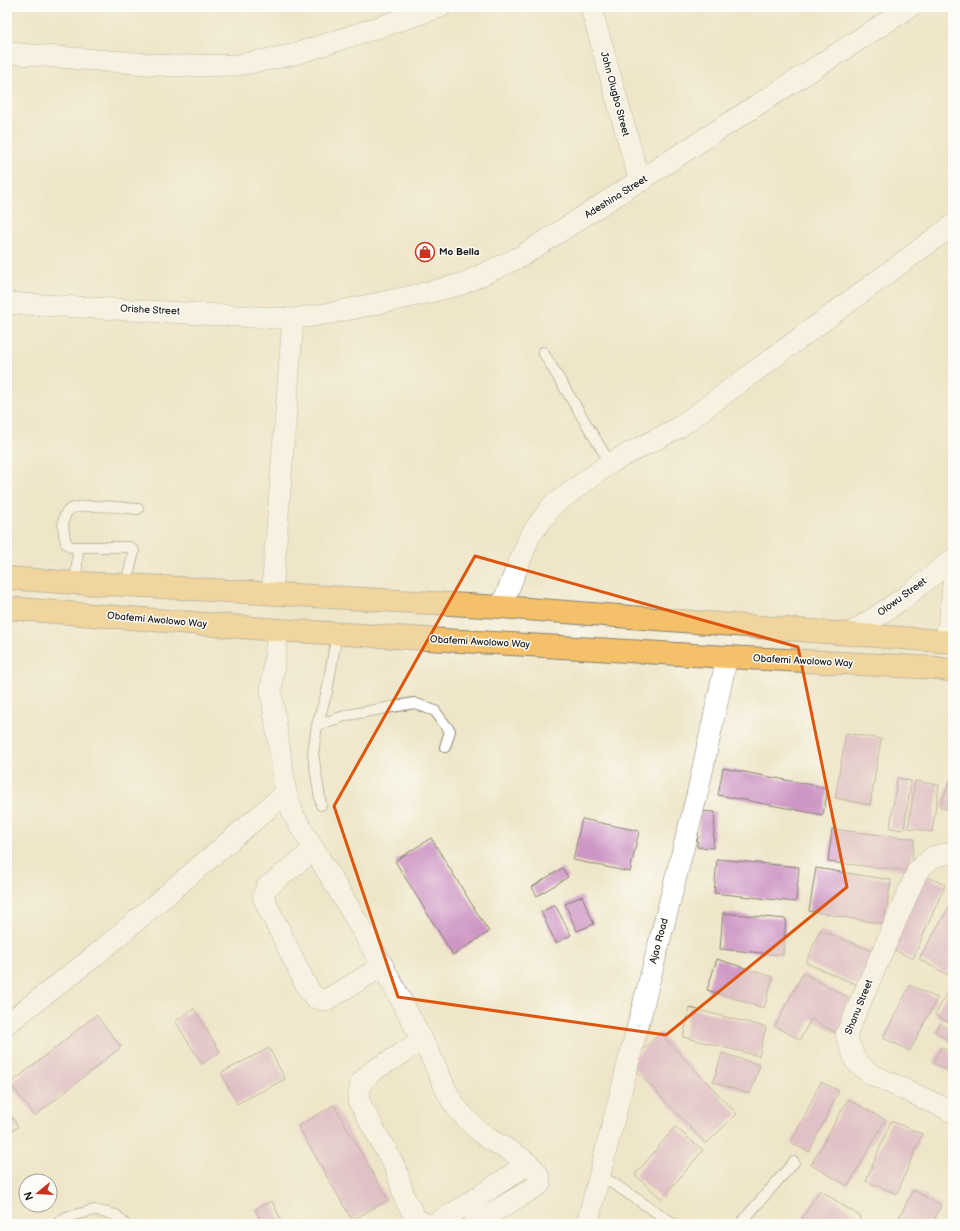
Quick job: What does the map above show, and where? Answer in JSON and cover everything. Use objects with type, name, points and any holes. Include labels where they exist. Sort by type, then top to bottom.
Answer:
[{"type":"main road","points":[[7,578],[501,607],[949,641]]},
{"type":"main road","name":"Obafemi Awolowo Way","points":[[7,608],[278,630],[938,668],[953,671]]},
{"type":"street","points":[[7,53],[174,66],[237,65],[292,55],[441,7]]},
{"type":"street","name":"John Olugbo Street","points":[[591,7],[640,182]]},
{"type":"street","name":"Adeshina Street","points":[[293,319],[339,312],[462,284],[520,257],[640,182],[910,7]]},
{"type":"street","points":[[501,607],[530,536],[552,506],[610,463],[678,428],[953,225]]},
{"type":"street","name":"Orishe Street","points":[[7,303],[293,319]]},
{"type":"street","points":[[272,594],[293,319]]},
{"type":"street","name":"Olowu Street","points":[[850,634],[904,598],[953,559]]},
{"type":"street","points":[[949,641],[953,584]]},
{"type":"street","points":[[278,630],[271,691],[286,793],[294,816],[383,966],[422,1039],[454,1104],[472,1124],[488,1138],[516,1154],[528,1164],[539,1175],[541,1180],[540,1184],[474,1224]]},
{"type":"street","name":"Ajao Road","points":[[587,1224],[697,795],[727,657]]},
{"type":"street","points":[[7,1024],[96,955],[286,793]]},
{"type":"street","points":[[314,850],[266,888],[263,897],[307,987],[315,998],[326,1000],[383,966]]},
{"type":"street","name":"Shanu Street","points":[[943,856],[918,870],[846,1035],[856,1062],[871,1074],[953,1112]]},
{"type":"street","points":[[422,1039],[403,1053],[374,1070],[361,1082],[358,1100],[396,1169],[405,1198],[416,1219],[428,1224]]},
{"type":"street","points":[[434,1224],[452,1214],[528,1164]]},
{"type":"lane","points":[[543,352],[610,463]]},
{"type":"lane","points":[[127,585],[134,551],[133,549],[129,547],[71,547],[66,543],[64,538],[64,520],[67,512],[73,507],[82,505],[138,509]]},
{"type":"lane","points":[[76,583],[78,547]]},
{"type":"lane","points":[[321,805],[313,754],[317,725],[327,692],[337,633]]},
{"type":"lane","points":[[317,725],[348,714],[414,703],[435,711],[450,731],[445,747]]},
{"type":"lane","points":[[740,1224],[794,1162]]},
{"type":"lane","points":[[599,1174],[674,1224]]},
{"type":"lane","points":[[57,1224],[66,1217],[94,1210],[116,1215],[125,1224]]},
{"type":"highlighted area","points":[[475,556],[798,647],[847,887],[666,1035],[398,997],[334,806]]},
{"type":"building","points":[[846,733],[881,739],[870,805],[835,798]]},
{"type":"building","points":[[723,768],[828,788],[823,815],[718,795]]},
{"type":"building","points":[[897,778],[911,781],[904,830],[890,828]]},
{"type":"building","points":[[950,780],[953,781],[953,812],[940,807]]},
{"type":"building","points":[[915,781],[939,785],[932,832],[908,828]]},
{"type":"building","points":[[700,811],[715,812],[713,848],[697,847]]},
{"type":"building","points":[[582,819],[639,831],[630,872],[573,860]]},
{"type":"building","points":[[832,829],[914,839],[911,871],[828,862]]},
{"type":"building","points":[[431,838],[489,932],[453,955],[395,861]]},
{"type":"building","points":[[717,859],[799,867],[796,902],[714,893]]},
{"type":"building","points":[[562,868],[568,877],[537,896],[532,887]]},
{"type":"building","points":[[816,868],[891,880],[884,924],[809,911]]},
{"type":"building","points":[[921,874],[945,885],[913,959],[890,948]]},
{"type":"building","points":[[582,896],[594,924],[577,931],[565,904]]},
{"type":"building","points":[[953,900],[953,978],[919,959]]},
{"type":"building","points":[[555,905],[571,935],[556,943],[541,912]]},
{"type":"building","points":[[723,913],[786,919],[783,955],[720,949]]},
{"type":"building","points":[[820,930],[874,952],[860,986],[806,963]]},
{"type":"building","points":[[717,959],[773,977],[764,1008],[707,990]]},
{"type":"building","points":[[803,973],[857,1002],[840,1035],[811,1019],[800,1040],[775,1026]]},
{"type":"building","points":[[910,985],[937,998],[910,1051],[883,1038]]},
{"type":"building","points":[[952,985],[953,1013],[948,1022],[935,1015]]},
{"type":"building","points":[[690,1008],[766,1027],[759,1056],[683,1037]]},
{"type":"building","points":[[194,1009],[220,1052],[202,1064],[175,1021]]},
{"type":"building","points":[[96,1015],[121,1047],[35,1116],[10,1084]]},
{"type":"building","points":[[940,1023],[953,1031],[953,1044],[935,1032]]},
{"type":"building","points":[[660,1033],[737,1114],[706,1144],[629,1063]]},
{"type":"building","points":[[941,1047],[953,1053],[953,1073],[933,1063]]},
{"type":"building","points":[[269,1048],[285,1079],[237,1104],[221,1073]]},
{"type":"building","points":[[722,1053],[760,1065],[750,1094],[713,1082]]},
{"type":"building","points":[[821,1082],[839,1091],[809,1152],[791,1143]]},
{"type":"building","points":[[848,1099],[885,1120],[848,1186],[811,1165]]},
{"type":"building","points":[[334,1105],[388,1200],[352,1220],[298,1126]]},
{"type":"building","points":[[7,1108],[18,1127],[7,1134]]},
{"type":"building","points":[[891,1121],[922,1134],[897,1194],[866,1181]]},
{"type":"building","points":[[675,1127],[703,1150],[662,1199],[635,1175]]},
{"type":"building","points":[[820,1190],[861,1217],[857,1224],[798,1224]]},
{"type":"building","points":[[913,1190],[941,1205],[932,1224],[896,1224]]},
{"type":"building","points":[[272,1201],[283,1224],[262,1224],[255,1209]]},
{"type":"place","name":"Mo Bella","points":[[425,252]]}]
